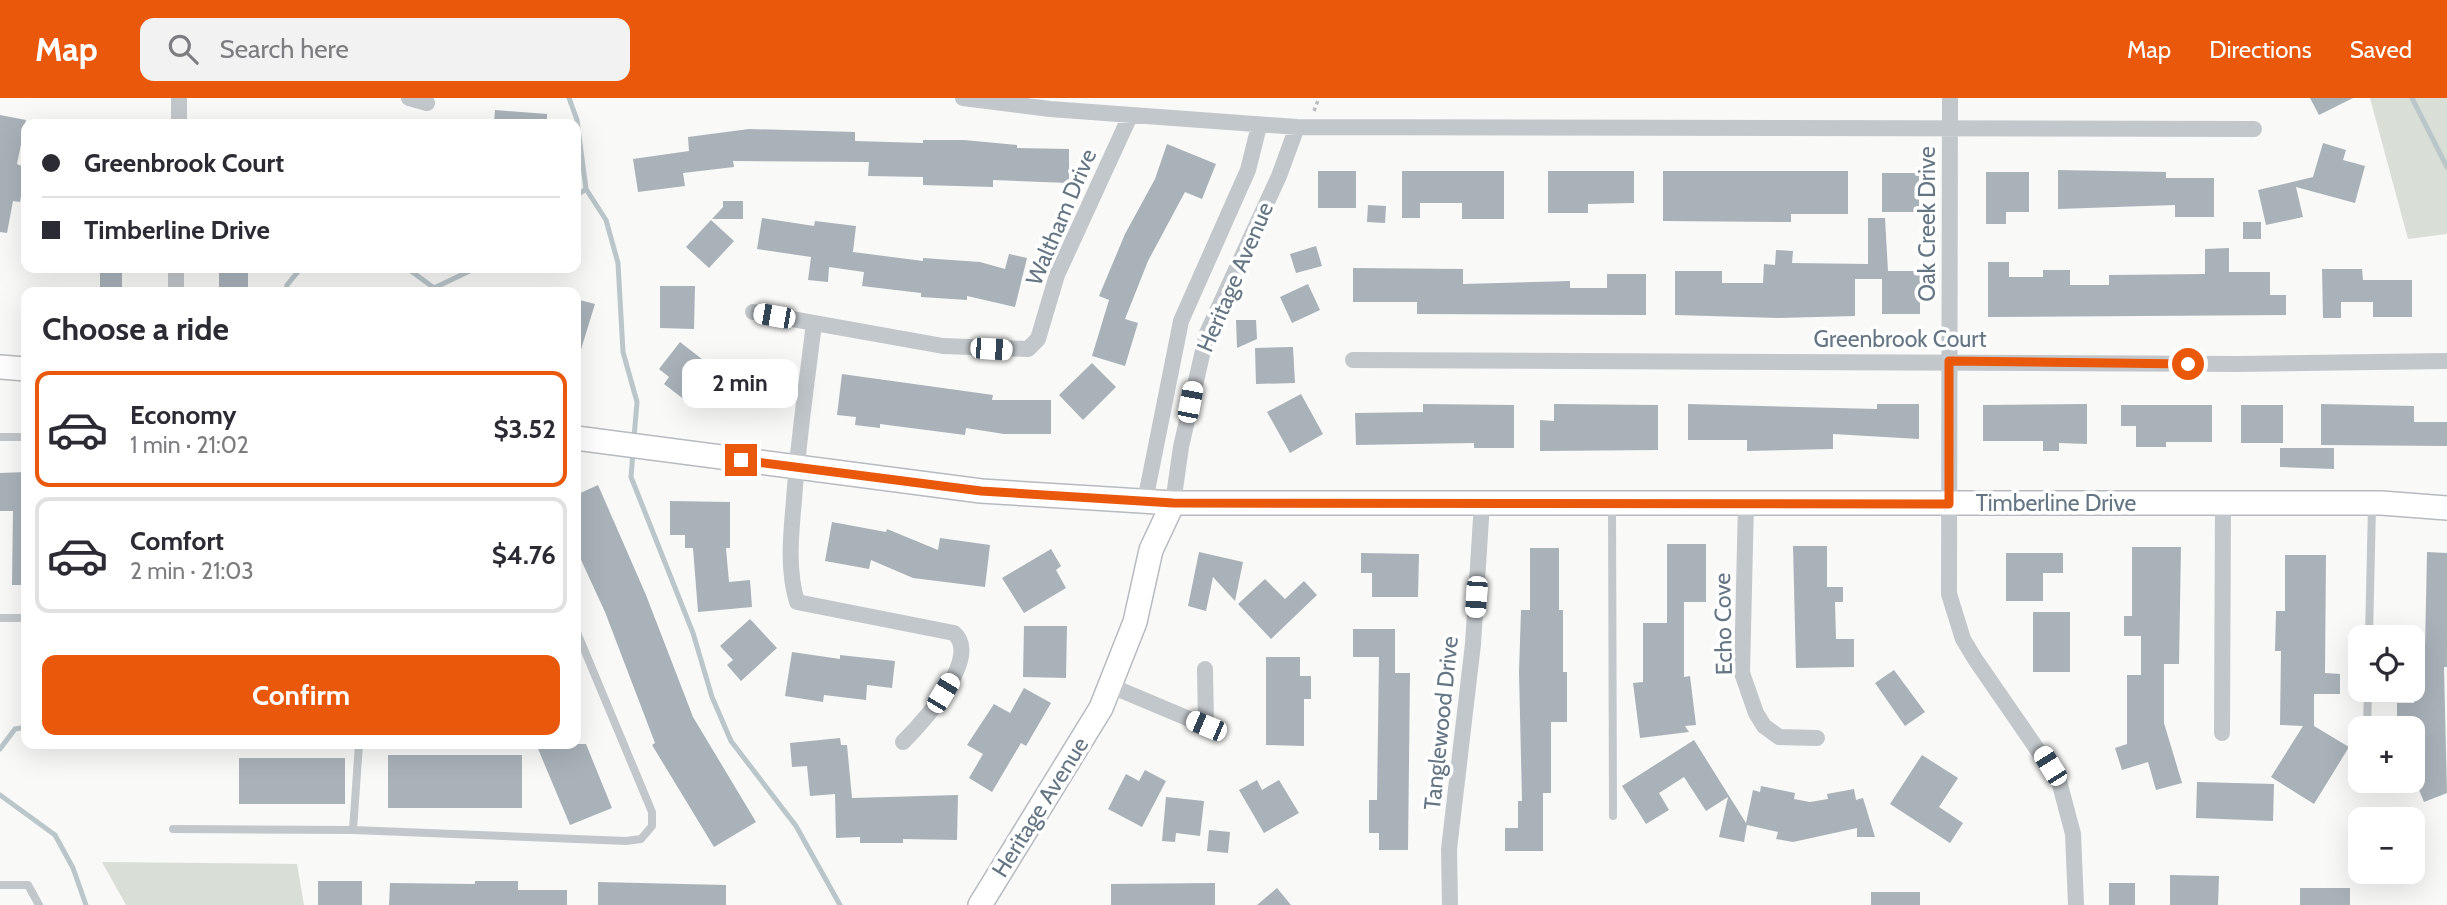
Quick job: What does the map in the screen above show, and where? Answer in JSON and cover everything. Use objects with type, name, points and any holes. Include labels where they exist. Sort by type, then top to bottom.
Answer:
[{"type":"street","points":[[179,98],[179,119]]},
{"type":"street","points":[[409,98],[427,103]]},
{"type":"street","points":[[963,98],[1130,116],[1297,127],[2254,129]]},
{"type":"street","name":"Oak Creek Drive","points":[[1950,98],[1949,594],[1954,617],[1975,659],[2059,780],[2073,834],[2076,905]]},
{"type":"street","name":"Waltham Drive","points":[[753,312],[943,345],[1028,349],[1038,339],[1057,275],[1130,116]]},
{"type":"street","name":"Heritage Avenue","points":[[1151,550],[1145,501],[1181,321],[1248,170],[1259,126]]},
{"type":"street","name":"Heritage Avenue","points":[[980,905],[1101,708],[1111,686],[1135,622],[1151,550],[1173,503],[1184,433],[1207,333],[1279,176],[1297,127]]},
{"type":"street","points":[[814,323],[796,467],[790,547],[792,584],[797,602],[897,620],[954,633],[961,639],[962,650],[956,671],[930,715],[903,742]]},
{"type":"street","name":"Greenbrook Court","points":[[1353,360],[2240,364],[2446,361]]},
{"type":"street","points":[[0,367],[21,369]]},
{"type":"street","name":"Timberline Drive","points":[[581,439],[981,491],[1173,503],[2223,502],[2372,503],[2447,509]]},
{"type":"street","points":[[2222,733],[2223,502]]},
{"type":"street","name":"Tanglewood Drive","points":[[1450,905],[1449,849],[1473,644],[1482,503]]},
{"type":"street","name":"Echo Cove","points":[[1746,503],[1742,673],[1756,713],[1764,726],[1779,737],[1817,738]]},
{"type":"street","points":[[1111,686],[1206,726],[1205,669]]},
{"type":"lane","points":[[0,437],[21,437]]},
{"type":"lane","points":[[1612,503],[1613,816]]},
{"type":"lane","points":[[2369,625],[2372,503]]},
{"type":"lane","points":[[0,618],[21,618]]},
{"type":"lane","points":[[173,829],[353,830],[641,839],[652,826],[652,812],[581,642]]},
{"type":"lane","points":[[353,830],[359,749]]},
{"type":"lane","points":[[0,885],[28,885],[39,905]]},
{"type":"shaded area","points":[[2370,98],[2447,98],[2447,234],[2408,239]]},
{"type":"shaded area","points":[[102,862],[297,864],[304,905],[126,905]]},
{"type":"building","points":[[2310,98],[2353,98],[2319,115]]},
{"type":"building","points":[[495,110],[547,114],[547,119],[494,119]]},
{"type":"building","points":[[0,115],[21,119],[21,144],[17,164],[21,166],[21,196],[20,202],[13,201],[7,233],[0,232]]},
{"type":"building","points":[[749,129],[855,132],[855,141],[923,143],[923,140],[964,140],[1017,145],[1017,148],[1069,149],[1069,183],[993,180],[993,187],[923,185],[923,177],[868,176],[869,162],[733,161],[734,167],[683,173],[685,186],[638,192],[633,159],[689,151],[688,137]]},
{"type":"building","points":[[2323,143],[2346,150],[2343,160],[2365,166],[2355,203],[2296,187],[2303,217],[2266,225],[2258,190],[2313,177]]},
{"type":"building","points":[[1167,144],[1216,164],[1202,199],[1185,192],[1148,261],[1125,319],[1138,323],[1125,366],[1092,356],[1109,300],[1099,296],[1125,234],[1155,179]]},
{"type":"building","points":[[2058,170],[2166,172],[2166,178],[2214,178],[2214,217],[2175,217],[2175,205],[2058,209]]},
{"type":"building","points":[[1318,171],[1356,171],[1356,208],[1318,208]]},
{"type":"building","points":[[1402,171],[1504,171],[1504,219],[1462,219],[1462,203],[1420,203],[1420,218],[1402,218]]},
{"type":"building","points":[[1548,171],[1634,171],[1634,203],[1588,204],[1588,213],[1548,213]]},
{"type":"building","points":[[1663,171],[1848,171],[1848,214],[1791,214],[1791,222],[1663,221]]},
{"type":"building","points":[[1986,172],[2029,172],[2029,212],[2006,212],[2006,224],[1986,224]]},
{"type":"building","points":[[1882,173],[1919,173],[1919,212],[1882,212]]},
{"type":"building","points":[[723,201],[743,201],[743,219],[712,219],[723,207]]},
{"type":"building","points":[[1368,205],[1386,206],[1385,223],[1367,222]]},
{"type":"building","points":[[762,218],[814,226],[815,221],[856,226],[853,252],[923,261],[923,258],[980,262],[1005,269],[1009,254],[1027,258],[1015,307],[967,296],[967,300],[921,297],[921,293],[862,286],[864,272],[829,267],[828,282],[808,280],[811,257],[757,249]]},
{"type":"building","points":[[1868,218],[1885,218],[1888,271],[1920,271],[1920,314],[1882,314],[1882,279],[1855,279],[1855,316],[1778,318],[1675,315],[1675,271],[1722,271],[1722,283],[1763,283],[1764,264],[1775,265],[1776,250],[1793,251],[1792,263],[1868,264]]},
{"type":"building","points":[[711,220],[734,241],[709,268],[686,247]]},
{"type":"building","points":[[2243,222],[2261,222],[2261,239],[2243,239]]},
{"type":"building","points":[[1316,246],[1322,266],[1296,273],[1290,254]]},
{"type":"building","points":[[2229,248],[2229,272],[2270,272],[2270,295],[2286,295],[2286,315],[1988,317],[1988,262],[2009,262],[2009,277],[2043,277],[2043,270],[2070,270],[2070,285],[2109,285],[2109,275],[2205,274],[2205,249]]},
{"type":"building","points":[[1353,268],[1463,269],[1463,284],[1570,281],[1570,288],[1607,288],[1607,274],[1646,274],[1646,315],[1417,314],[1417,302],[1353,302]]},
{"type":"building","points":[[2322,269],[2362,269],[2363,280],[2412,280],[2412,317],[2373,317],[2373,302],[2341,302],[2341,318],[2323,318]]},
{"type":"building","points":[[100,273],[122,273],[122,287],[100,287]]},
{"type":"building","points":[[219,273],[248,273],[248,287],[219,287]]},
{"type":"building","points":[[1308,284],[1320,310],[1292,323],[1280,297]]},
{"type":"building","points":[[660,286],[695,286],[694,329],[660,328]]},
{"type":"building","points":[[581,300],[595,304],[581,350]]},
{"type":"building","points":[[1236,320],[1256,320],[1257,339],[1237,348]]},
{"type":"building","points":[[680,342],[716,370],[690,404],[664,384],[669,377],[659,369]]},
{"type":"building","points":[[1293,347],[1295,383],[1256,384],[1255,348]]},
{"type":"building","points":[[1092,363],[1116,387],[1083,420],[1059,395]]},
{"type":"building","points":[[733,371],[776,371],[776,403],[733,403]]},
{"type":"building","points":[[842,374],[993,395],[992,400],[1051,400],[1051,434],[1004,434],[966,428],[965,435],[880,424],[880,428],[855,425],[856,417],[837,415]]},
{"type":"building","points":[[1301,394],[1323,434],[1290,453],[1267,412]]},
{"type":"building","points":[[1423,404],[1514,405],[1514,448],[1474,448],[1474,443],[1356,445],[1355,413],[1423,412]]},
{"type":"building","points":[[1554,404],[1658,405],[1658,450],[1540,451],[1540,420],[1554,421]]},
{"type":"building","points":[[1688,404],[1877,409],[1877,404],[1919,404],[1919,439],[1833,434],[1833,449],[1747,451],[1747,440],[1688,440]]},
{"type":"building","points":[[2087,404],[2087,444],[2059,443],[2059,451],[2043,451],[2043,441],[1983,441],[1983,405]]},
{"type":"building","points":[[2321,404],[2414,406],[2414,422],[2447,422],[2447,446],[2321,445]]},
{"type":"building","points":[[2121,405],[2212,405],[2212,442],[2166,442],[2166,447],[2136,447],[2136,426],[2121,426]]},
{"type":"building","points":[[2241,405],[2283,405],[2283,443],[2241,443]]},
{"type":"building","points":[[2280,448],[2334,448],[2334,469],[2280,467]]},
{"type":"building","points":[[21,472],[21,585],[12,585],[13,511],[0,511],[0,473]]},
{"type":"building","points":[[598,485],[646,595],[693,717],[756,822],[714,847],[652,745],[655,743],[605,612],[581,560],[581,493]]},
{"type":"building","points":[[670,501],[730,502],[730,548],[726,548],[729,582],[750,580],[752,607],[698,612],[693,548],[685,548],[685,535],[670,535]]},
{"type":"building","points":[[832,522],[886,532],[887,529],[938,550],[940,538],[990,545],[985,587],[913,578],[871,560],[869,569],[825,561]]},
{"type":"building","points":[[1667,544],[1706,544],[1706,602],[1684,602],[1684,677],[1690,676],[1696,725],[1685,726],[1689,732],[1640,738],[1633,683],[1643,682],[1643,623],[1667,623]]},
{"type":"building","points":[[1793,546],[1827,546],[1827,587],[1843,587],[1843,602],[1835,602],[1836,639],[1854,639],[1854,667],[1796,668]]},
{"type":"building","points":[[2132,547],[2181,547],[2179,664],[2164,664],[2164,723],[2182,783],[2156,790],[2148,762],[2122,770],[2115,748],[2127,744],[2127,675],[2141,675],[2141,636],[2124,636],[2124,616],[2132,616]]},
{"type":"building","points":[[1530,548],[1559,548],[1559,610],[1563,610],[1563,672],[1567,672],[1567,722],[1551,722],[1551,793],[1543,793],[1543,851],[1505,851],[1505,828],[1518,828],[1518,801],[1522,801],[1519,672],[1521,610],[1530,610]]},
{"type":"building","points":[[1051,549],[1061,566],[1056,570],[1066,588],[1024,613],[1002,578]]},
{"type":"building","points":[[1199,552],[1243,562],[1235,601],[1213,577],[1206,611],[1188,606]]},
{"type":"building","points":[[2427,552],[2447,553],[2447,667],[2444,667],[2447,793],[2424,802],[2420,793],[2425,793],[2425,716],[2397,716],[2397,703],[2425,702]]},
{"type":"building","points":[[1361,553],[1419,554],[1418,597],[1372,597],[1372,573],[1361,573]]},
{"type":"building","points":[[2006,553],[2063,553],[2063,573],[2043,573],[2043,601],[2006,601]]},
{"type":"building","points":[[2285,555],[2326,555],[2325,673],[2340,674],[2340,694],[2314,694],[2314,726],[2348,749],[2314,804],[2271,777],[2303,726],[2280,725],[2281,651],[2275,651],[2276,611],[2285,611]]},
{"type":"building","points":[[1265,579],[1285,599],[1304,581],[1317,595],[1271,639],[1238,604]]},
{"type":"building","points":[[2033,612],[2070,612],[2070,672],[2033,672]]},
{"type":"building","points":[[750,619],[777,648],[741,681],[727,665],[733,660],[720,646]]},
{"type":"building","points":[[1024,626],[1067,626],[1066,678],[1023,677]]},
{"type":"building","points":[[1353,629],[1395,629],[1395,673],[1410,673],[1408,850],[1379,850],[1379,833],[1369,833],[1369,800],[1377,800],[1379,657],[1353,657]]},
{"type":"building","points":[[792,652],[840,659],[840,655],[895,661],[892,688],[867,685],[866,700],[824,695],[823,702],[785,696]]},
{"type":"building","points":[[1266,657],[1300,657],[1300,676],[1311,676],[1311,699],[1304,699],[1304,746],[1266,745]]},
{"type":"building","points":[[1894,670],[1925,712],[1905,726],[1875,683]]},
{"type":"building","points":[[1024,688],[1051,703],[1026,746],[1021,743],[992,792],[969,778],[983,754],[967,745],[994,704],[1010,713]]},
{"type":"building","points":[[840,738],[841,745],[847,745],[852,798],[958,795],[957,840],[903,839],[903,843],[860,843],[860,837],[836,838],[835,794],[810,796],[807,766],[792,767],[790,743]]},
{"type":"building","points":[[1694,740],[1746,823],[1753,790],[1760,792],[1761,786],[1795,793],[1794,799],[1810,802],[1828,799],[1827,794],[1854,789],[1856,800],[1863,798],[1875,837],[1857,837],[1857,828],[1793,842],[1776,839],[1778,832],[1747,825],[1744,842],[1719,837],[1728,797],[1706,811],[1684,777],[1659,793],[1669,810],[1646,824],[1622,786]]},
{"type":"building","points":[[581,744],[586,744],[612,808],[570,825],[538,749],[581,749]]},
{"type":"building","points":[[388,755],[522,755],[522,808],[388,808]]},
{"type":"building","points":[[1922,755],[1958,778],[1939,807],[1963,823],[1950,843],[1890,804]]},
{"type":"building","points":[[239,758],[345,758],[345,804],[239,804]]},
{"type":"building","points":[[1145,770],[1166,781],[1142,827],[1108,809],[1126,774],[1139,781]]},
{"type":"building","points":[[1257,780],[1262,790],[1279,780],[1299,813],[1264,833],[1239,790]]},
{"type":"building","points":[[2197,782],[2274,784],[2273,821],[2196,818]]},
{"type":"building","points":[[1166,797],[1204,801],[1200,836],[1176,833],[1175,842],[1162,841]]},
{"type":"building","points":[[1209,830],[1230,832],[1228,853],[1207,851]]},
{"type":"building","points":[[2170,875],[2219,876],[2218,905],[2170,905]]},
{"type":"building","points":[[318,881],[362,881],[362,905],[318,905]]},
{"type":"building","points":[[475,881],[518,881],[518,890],[567,890],[567,905],[389,905],[390,883],[475,884]]},
{"type":"building","points":[[598,882],[726,885],[726,905],[598,905]]},
{"type":"building","points":[[1215,883],[1215,905],[1111,905],[1111,884]]},
{"type":"building","points":[[2109,883],[2135,883],[2135,905],[2109,905]]},
{"type":"building","points":[[1277,888],[1291,905],[1257,905]]},
{"type":"building","points":[[2300,888],[2350,888],[2350,905],[2300,905]]},
{"type":"building","points":[[1871,892],[1920,892],[1920,905],[1871,905]]},
{"type":"waterway","points":[[569,98],[577,119]]},
{"type":"waterway","points":[[2412,98],[2447,167]]},
{"type":"waterway","points":[[581,151],[586,189],[581,192]]},
{"type":"waterway","points":[[586,189],[606,220],[618,263],[623,352],[637,402],[634,438]]},
{"type":"waterway","points":[[287,287],[297,273]]},
{"type":"waterway","points":[[414,273],[433,287]]},
{"type":"waterway","points":[[436,287],[466,273]]},
{"type":"waterway","points":[[633,452],[631,477],[693,633],[712,697],[731,741],[796,826],[840,905]]},
{"type":"waterway","points":[[0,749],[15,729],[21,728]]},
{"type":"waterway","points":[[0,795],[55,835],[73,868],[86,905]]},
{"type":"route","points":[[741,460],[981,491],[1173,503],[1949,504],[1949,361],[2188,364]]}]
